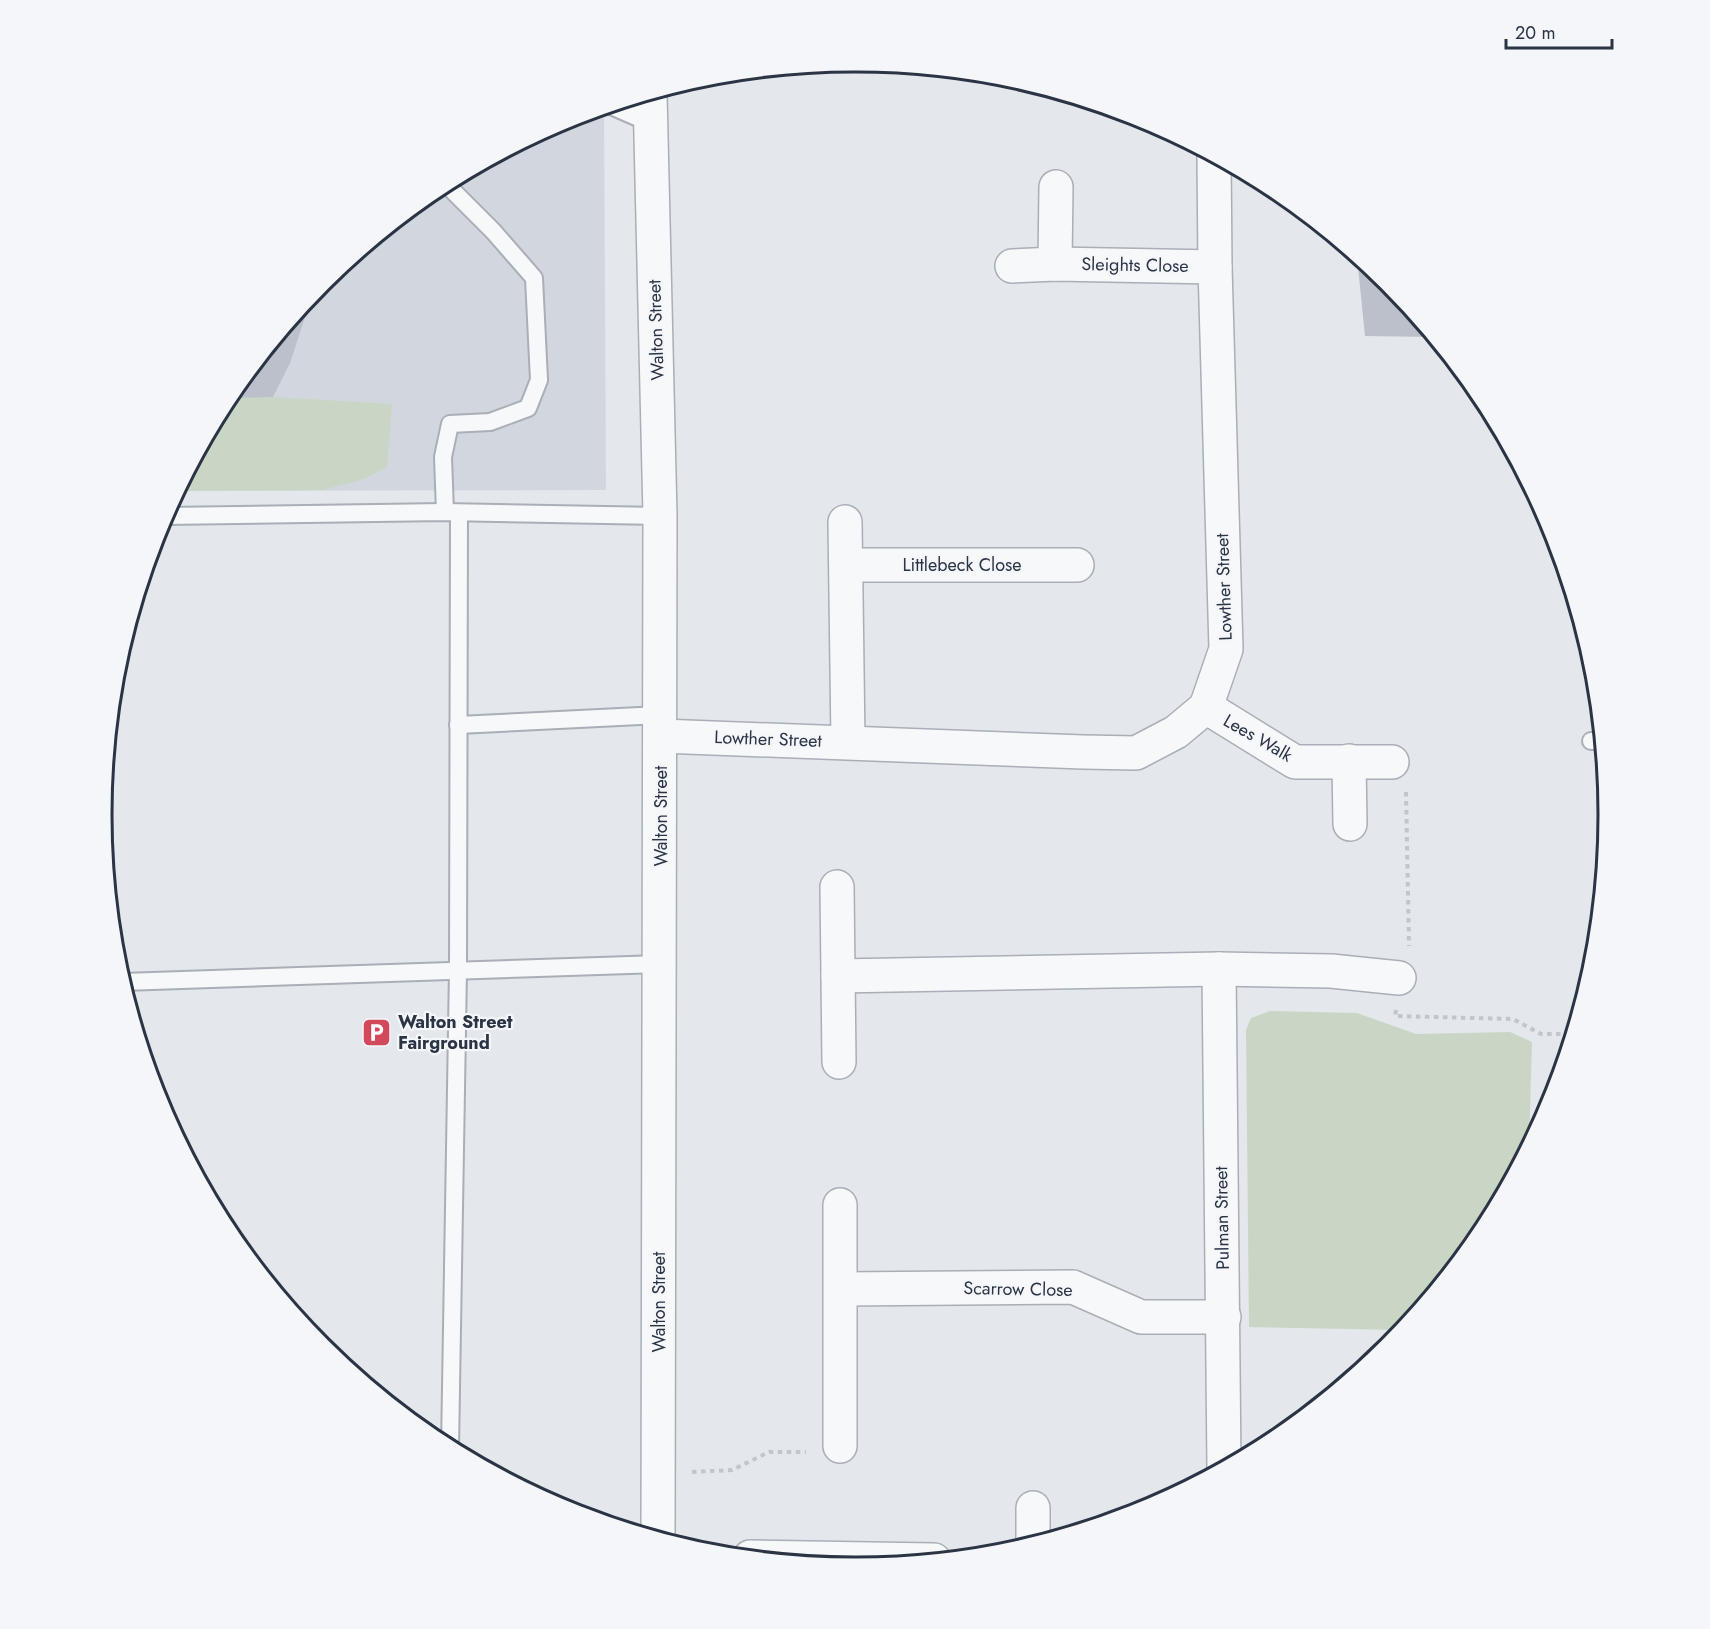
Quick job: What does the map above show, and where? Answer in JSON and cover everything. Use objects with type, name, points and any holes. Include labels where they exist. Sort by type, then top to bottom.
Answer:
[{"type":"street","name":"Walton Street","points":[[650,108],[660,516],[658,1531]]},
{"type":"street","name":"Lowther Street","points":[[661,725],[848,742],[1136,753],[1176,732],[1206,707],[1226,649],[1214,165]]},
{"type":"street","name":"Sleights Close","points":[[1055,264],[1056,186]]},
{"type":"street","name":"Sleights Close","points":[[1012,266],[1055,264],[1215,267]]},
{"type":"street","points":[[845,522],[848,742]]},
{"type":"street","name":"Littlebeck Close","points":[[847,565],[1077,565]]},
{"type":"street","name":"Lees Walk","points":[[1206,707],[1295,762],[1392,762]]},
{"type":"street","points":[[1349,761],[1350,824]]},
{"type":"street","points":[[837,887],[839,1062]]},
{"type":"street","points":[[838,976],[1219,969],[1330,971],[1399,978]]},
{"type":"street","name":"Pulman Street","points":[[1219,969],[1224,1459]]},
{"type":"street","points":[[840,1205],[842,1289],[840,1446]]},
{"type":"street","name":"Scarrow Close","points":[[842,1289],[1074,1287],[1141,1317],[1224,1317]]},
{"type":"street","points":[[1033,1508],[1033,1535]]},
{"type":"lane","points":[[630,107],[650,108]]},
{"type":"lane","points":[[450,1437],[458,970],[458,725],[452,513],[442,457],[450,424],[490,422],[528,408],[539,380],[534,278],[493,231],[452,190]]},
{"type":"lane","points":[[175,516],[452,513],[660,516]]},
{"type":"lane","points":[[458,725],[661,725]]},
{"type":"lane","points":[[132,982],[660,964]]},
{"type":"path","points":[[1392,762],[1406,760],[1409,946]]},
{"type":"path","points":[[1399,978],[1395,1016],[1513,1019],[1541,1034],[1564,1034]]},
{"type":"path","points":[[658,1474],[732,1470],[769,1452],[837,1451],[840,1446]]},
{"type":"shaded area","points":[[604,116],[606,490],[187,491],[212,443],[266,362],[330,289],[365,256],[442,197],[484,171],[527,149]]},
{"type":"green space","points":[[273,397],[392,404],[387,467],[364,479],[323,490],[187,491],[212,443],[241,398]]},
{"type":"green space","points":[[1270,1011],[1357,1013],[1416,1034],[1510,1032],[1532,1042],[1530,1124],[1521,1143],[1498,1186],[1444,1267],[1389,1330],[1249,1327],[1246,1030],[1251,1018]]},
{"type":"building","points":[[1358,268],[1423,337],[1365,336]]},
{"type":"building","points":[[305,316],[290,363],[273,397],[241,398],[266,362]]},
{"type":"place","name":"Walton Street Fairground","points":[[377,1032]]}]
